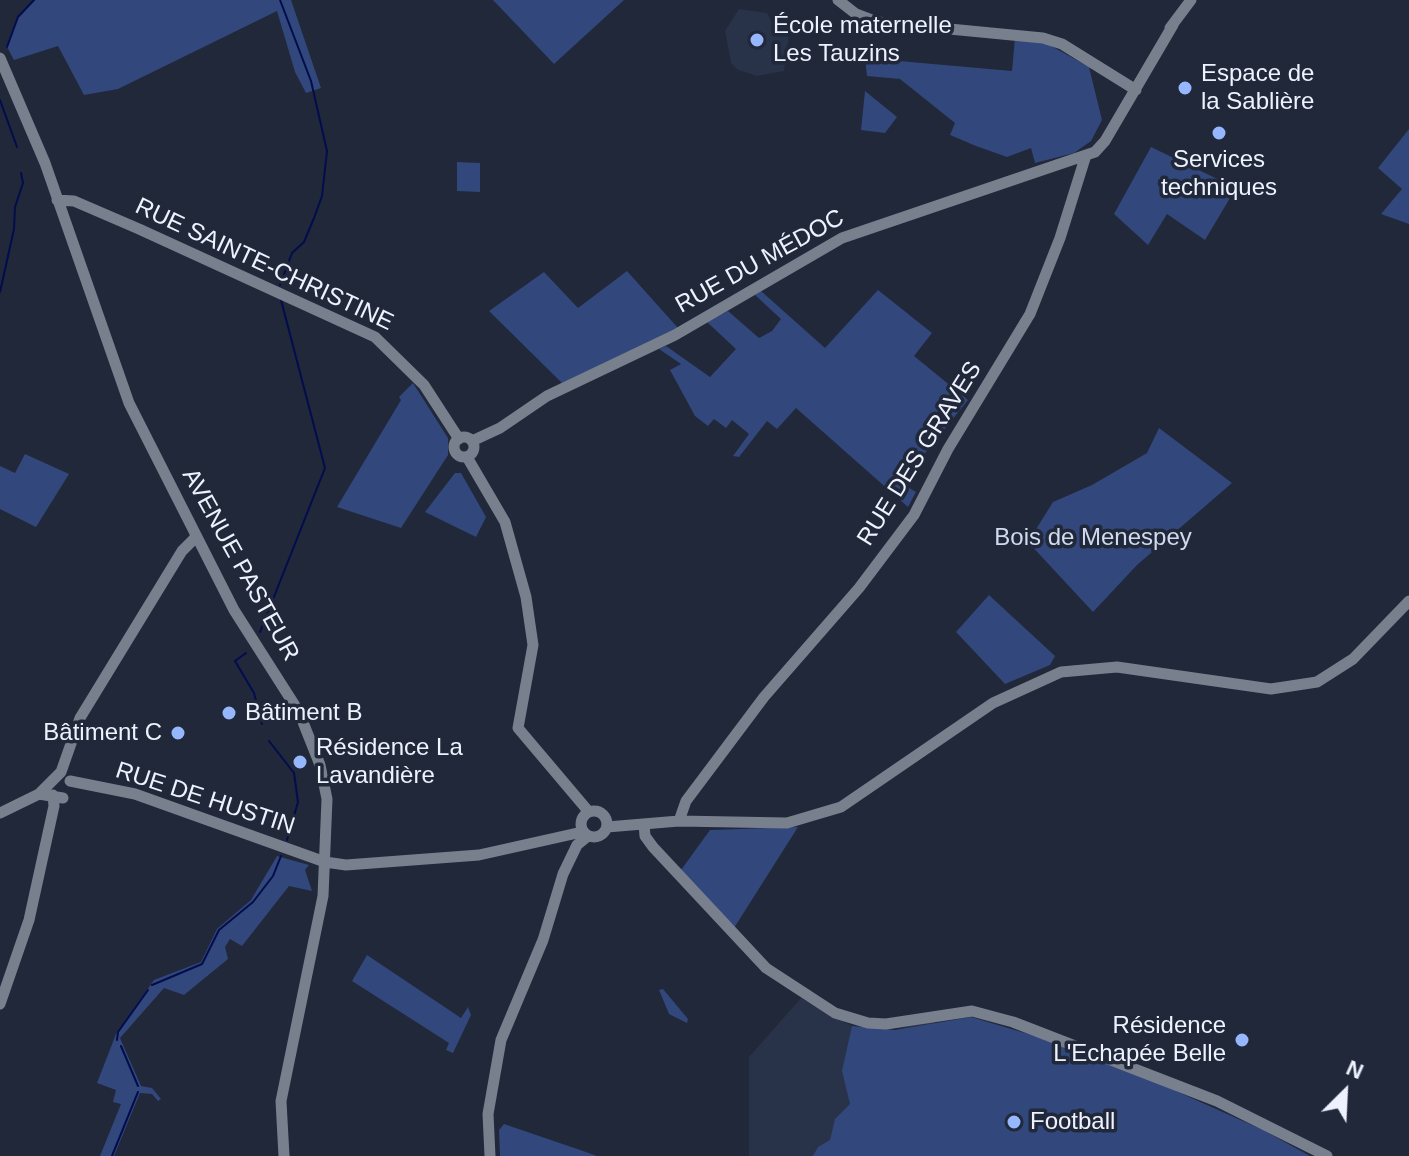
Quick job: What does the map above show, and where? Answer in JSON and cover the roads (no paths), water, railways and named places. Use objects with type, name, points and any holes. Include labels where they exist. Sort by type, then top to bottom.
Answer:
[{"type":"street","points":[[838,0],[856,14],[877,22],[1043,38],[1062,44],[1131,87]]},
{"type":"street","name":"RUE DU MÉDOC","points":[[472,441],[500,428],[547,396],[675,335],[842,238],[1095,152],[1105,141],[1131,87],[1191,0]]},
{"type":"street","name":"AVENUE PASTEUR","points":[[0,58],[19,96],[129,403],[234,610],[292,699],[311,737],[327,799],[325,862],[321,907],[281,1101],[284,1156]]},
{"type":"street","name":"RUE DES GRAVES","points":[[679,821],[686,801],[764,697],[859,588],[914,515],[948,449],[1030,314],[1077,188],[1086,155]]},
{"type":"street","name":"RUE SAINTE-CHRISTINE","points":[[57,200],[74,201],[375,337],[424,385],[459,439],[456,452],[467,457]]},
{"type":"street","points":[[459,439],[472,441],[473,450],[467,457],[505,522],[523,585],[533,645],[518,720],[522,736],[589,812],[601,813],[607,827]]},
{"type":"street","points":[[0,1004],[29,920],[59,786],[80,718],[182,551],[196,537]]},
{"type":"street","points":[[585,834],[599,836],[607,827],[679,821],[787,823],[841,807],[993,703],[1061,672],[1117,667],[1271,689],[1317,682],[1353,659],[1409,601]]},
{"type":"street","points":[[0,813],[59,786]]},
{"type":"street","name":"RUE DE HUSTIN","points":[[59,786],[144,797],[325,862],[380,865],[479,855],[585,834]]},
{"type":"street","points":[[490,1156],[488,1114],[501,1040],[574,851],[585,834],[581,820],[589,812]]},
{"type":"street","points":[[644,824],[645,836],[653,847],[766,968],[835,1013],[868,1023],[886,1024],[972,1011],[1013,1022],[1217,1101],[1327,1156]]},
{"type":"street","points":[[562,838],[574,851]]},
{"type":"waterway","points":[[7,47],[18,17],[34,0]]},
{"type":"waterway","points":[[280,0],[311,81],[327,151],[322,196],[304,242],[292,253],[280,285]]},
{"type":"waterway","points":[[0,100],[17,147]]},
{"type":"waterway","points":[[0,292],[14,229],[15,207],[23,183],[21,173]]},
{"type":"waterway","points":[[260,632],[325,468],[281,300]]},
{"type":"waterway","points":[[246,653],[235,661],[254,693],[262,724]]},
{"type":"waterway","points":[[269,741],[294,773],[298,802],[287,840]]},
{"type":"waterway","points":[[152,985],[202,964],[219,930],[253,902],[273,876],[281,856]]},
{"type":"waterway","points":[[117,1040],[118,1032],[148,990]]},
{"type":"waterway","points":[[121,1046],[138,1086]]},
{"type":"waterway","points":[[112,1156],[138,1092]]},
{"type":"place","name":"École maternelle Les Tauzins","points":[[757,40]]},
{"type":"place","name":"Espace de la Sablière","points":[[1185,88]]},
{"type":"place","name":"Services techniques","points":[[1219,133]]},
{"type":"place","name":"Bâtiment B","points":[[229,713]]},
{"type":"place","name":"Bâtiment C","points":[[178,733]]},
{"type":"place","name":"Résidence La Lavandière","points":[[300,762]]},
{"type":"place","name":"Résidence L'Echapée Belle","points":[[1242,1040]]},
{"type":"place","name":"Football","points":[[1014,1122]]},
{"type":"park label","name":"Bois de Menespey","points":[[1093,538]]}]
